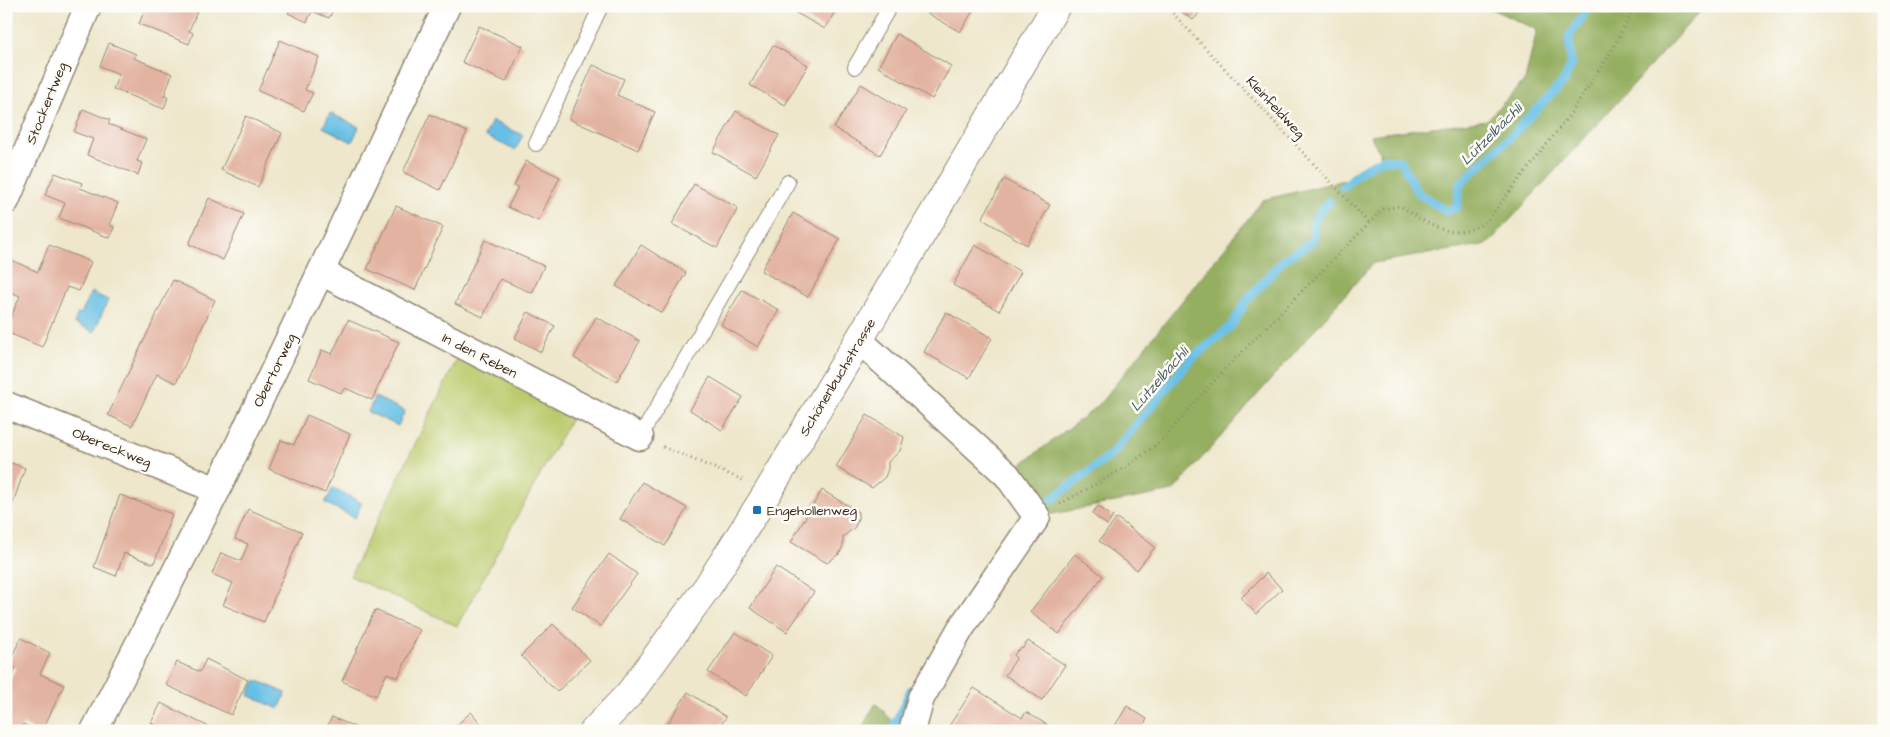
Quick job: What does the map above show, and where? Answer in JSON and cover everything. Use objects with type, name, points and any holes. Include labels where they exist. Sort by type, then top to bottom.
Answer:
[{"type":"street","name":"Stockertweg","points":[[6,201],[88,6]]},
{"type":"street","name":"Obertorweg","points":[[94,731],[217,490],[447,6]]},
{"type":"street","name":"Schönenbuchstrasse","points":[[594,731],[630,693],[708,586],[769,490],[859,340],[1056,6]]},
{"type":"street","name":"In den Reben","points":[[321,272],[640,437]]},
{"type":"street","points":[[859,340],[1008,474],[1038,517],[961,628],[920,698],[912,731]]},
{"type":"street","name":"Obereckweg","points":[[6,405],[217,490]]},
{"type":"lane","points":[[536,144],[602,6]]},
{"type":"lane","points":[[854,68],[890,6]]},
{"type":"lane","points":[[640,437],[788,182]]},
{"type":"path","name":"Kleinfeldweg","points":[[1166,6],[1369,223]]},
{"type":"path","points":[[1038,517],[1126,467],[1165,438],[1194,402],[1225,369],[1383,209],[1400,206],[1439,230],[1453,232],[1474,228],[1486,222],[1569,116],[1612,50],[1635,6]]},
{"type":"path","points":[[678,454],[749,482]]},
{"type":"green space","points":[[1485,6],[1705,6],[1488,244],[1373,263],[1173,491],[1037,517],[1007,475],[1098,406],[1263,200],[1353,178],[1383,159],[1370,135],[1487,120],[1525,80],[1537,30]]},
{"type":"green space","points":[[458,357],[575,411],[457,626],[350,576]]},
{"type":"green space","points":[[876,703],[901,731],[860,731]]},
{"type":"water","points":[[330,113],[359,127],[352,142],[323,127]]},
{"type":"water","points":[[492,121],[523,135],[515,150],[485,136]]},
{"type":"water","points":[[91,292],[108,300],[94,332],[74,323],[78,313],[81,314]]},
{"type":"water","points":[[375,397],[405,411],[398,426],[368,412]]},
{"type":"water","points":[[333,488],[362,503],[355,518],[325,503]]},
{"type":"water","points":[[256,680],[286,693],[279,709],[248,695]]},
{"type":"building","points":[[138,6],[191,6],[198,9],[189,31],[193,33],[189,44],[139,24],[145,9]]},
{"type":"building","points":[[291,6],[335,6],[329,18],[312,11],[307,22],[288,13]]},
{"type":"building","points":[[793,6],[838,6],[825,29],[791,10]]},
{"type":"building","points":[[915,6],[976,6],[960,32]]},
{"type":"building","points":[[1178,6],[1190,6],[1199,13],[1193,20],[1177,8]]},
{"type":"building","points":[[479,26],[523,46],[506,82],[462,62]]},
{"type":"building","points":[[897,34],[951,66],[932,99],[878,67]]},
{"type":"building","points":[[280,40],[319,57],[305,90],[313,93],[304,111],[258,91]]},
{"type":"building","points":[[109,43],[136,54],[134,58],[172,74],[164,96],[168,97],[164,109],[113,89],[119,74],[100,66]]},
{"type":"building","points":[[773,45],[808,65],[785,105],[750,85]]},
{"type":"building","points":[[593,65],[624,79],[617,95],[655,112],[638,150],[569,119]]},
{"type":"building","points":[[861,84],[906,111],[880,155],[834,128]]},
{"type":"building","points":[[83,109],[110,120],[108,124],[146,139],[137,161],[142,163],[138,175],[87,155],[93,139],[74,132]]},
{"type":"building","points":[[736,111],[779,135],[756,176],[713,152]]},
{"type":"building","points":[[430,114],[467,132],[440,190],[403,172]]},
{"type":"building","points":[[246,116],[282,133],[258,187],[221,170]]},
{"type":"building","points":[[526,161],[560,177],[538,221],[508,207],[518,187],[514,186]]},
{"type":"building","points":[[55,173],[82,183],[80,188],[118,203],[109,225],[114,227],[110,238],[59,218],[65,203],[45,195]]},
{"type":"building","points":[[1004,179],[1050,205],[1027,245],[982,219]]},
{"type":"building","points":[[694,184],[738,208],[717,248],[672,224]]},
{"type":"building","points":[[209,198],[244,214],[223,260],[189,244]]},
{"type":"building","points":[[396,206],[443,227],[415,290],[367,269]]},
{"type":"building","points":[[793,213],[840,239],[808,297],[761,271]]},
{"type":"building","points":[[485,240],[544,266],[532,293],[500,279],[483,317],[455,304]]},
{"type":"building","points":[[49,245],[91,262],[79,291],[67,287],[42,347],[6,332],[20,296],[6,290],[6,271],[11,260],[38,272]]},
{"type":"building","points":[[641,245],[686,273],[662,313],[616,286]]},
{"type":"building","points":[[975,245],[1021,272],[999,311],[953,285]]},
{"type":"building","points":[[173,280],[215,300],[176,383],[157,374],[132,426],[108,415]]},
{"type":"building","points":[[742,290],[779,310],[758,347],[721,325]]},
{"type":"building","points":[[528,312],[555,326],[541,352],[515,338]]},
{"type":"building","points":[[946,312],[992,338],[969,378],[924,352]]},
{"type":"building","points":[[596,317],[640,341],[617,381],[574,358]]},
{"type":"building","points":[[348,320],[399,342],[372,400],[345,388],[341,393],[309,379],[322,350],[332,354]]},
{"type":"building","points":[[710,377],[743,397],[722,430],[690,410]]},
{"type":"building","points":[[307,415],[350,434],[325,493],[269,469],[281,440],[294,445]]},
{"type":"building","points":[[867,415],[904,437],[900,451],[888,462],[885,477],[872,488],[836,467]]},
{"type":"building","points":[[6,461],[25,468],[7,520],[6,520]]},
{"type":"building","points":[[642,482],[687,508],[665,546],[620,519]]},
{"type":"building","points":[[822,490],[858,512],[855,527],[843,537],[840,553],[827,563],[791,542]]},
{"type":"building","points":[[120,495],[172,514],[154,564],[124,553],[116,576],[94,567]]},
{"type":"building","points":[[1098,506],[1113,517],[1107,525],[1092,514]]},
{"type":"building","points":[[248,509],[302,532],[264,622],[223,605],[233,583],[212,574],[221,553],[241,561],[248,544],[235,539]]},
{"type":"building","points":[[1117,518],[1155,547],[1137,570],[1099,541]]},
{"type":"building","points":[[609,554],[637,574],[600,626],[572,607]]},
{"type":"building","points":[[1075,554],[1103,576],[1059,634],[1030,612]]},
{"type":"building","points":[[776,567],[814,592],[787,632],[750,608]]},
{"type":"building","points":[[1266,573],[1282,589],[1256,614],[1241,598]]},
{"type":"building","points":[[375,610],[420,630],[398,678],[387,673],[376,696],[342,681]]},
{"type":"building","points":[[553,624],[590,660],[557,692],[521,656]]},
{"type":"building","points":[[735,632],[772,656],[746,696],[708,672]]},
{"type":"building","points":[[21,638],[50,653],[40,674],[64,685],[42,731],[36,731],[23,724],[19,731],[6,731],[6,689],[16,668],[8,664]]},
{"type":"building","points":[[1028,641],[1065,665],[1042,700],[1005,675],[1016,659],[1014,655]]},
{"type":"building","points":[[206,659],[248,680],[231,715],[166,685],[177,662],[200,672]]},
{"type":"building","points":[[974,688],[1022,718],[1026,712],[1054,729],[1053,731],[950,731],[947,729]]},
{"type":"building","points":[[688,692],[726,717],[717,731],[663,731]]},
{"type":"building","points":[[161,703],[217,731],[163,731],[164,729],[151,723]]},
{"type":"building","points":[[1127,706],[1147,719],[1140,731],[1112,731]]},
{"type":"building","points":[[471,712],[487,731],[450,731]]},
{"type":"building","points":[[332,717],[357,728],[356,731],[325,731]]},
{"type":"waterway","name":"Lützelbächli","points":[[1343,187],[1362,170],[1383,159],[1401,161],[1417,192],[1446,211],[1457,207],[1460,184],[1508,139],[1564,81],[1571,65],[1569,37],[1584,14],[1586,6]]},
{"type":"waterway","name":"Lützelbächli","points":[[1052,499],[1111,455],[1188,362],[1231,326],[1247,300],[1283,260],[1310,243],[1314,237],[1313,231],[1316,217],[1329,201]]},
{"type":"waterway","name":"Lützelbächli","points":[[892,731],[911,690]]},
{"type":"place","name":"Engehollenweg","points":[[757,510]]}]
